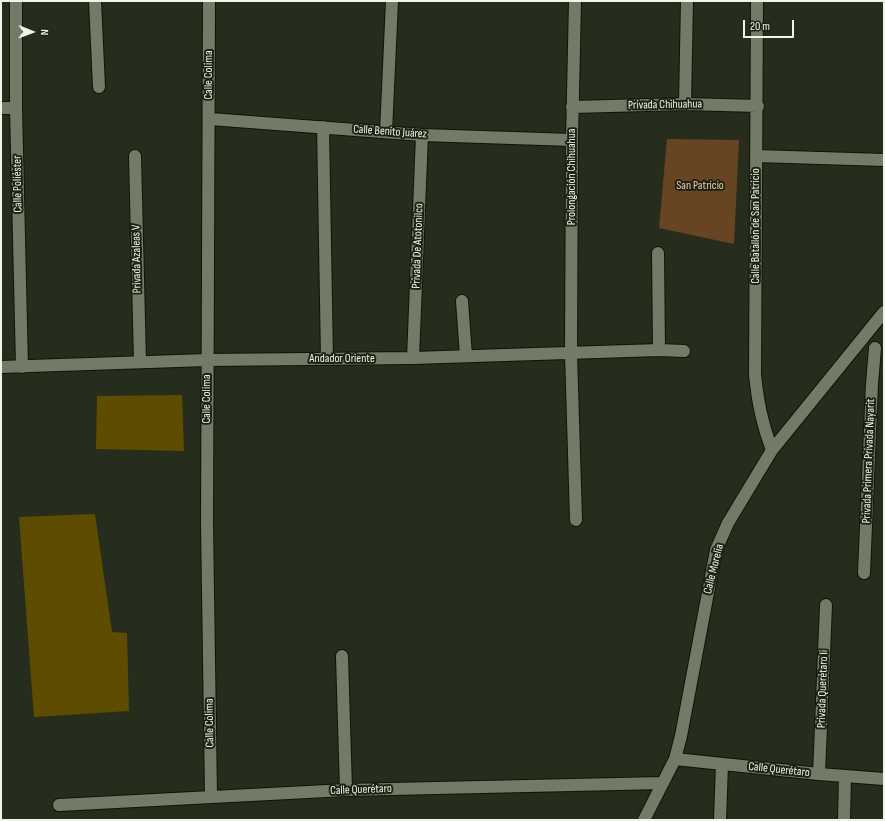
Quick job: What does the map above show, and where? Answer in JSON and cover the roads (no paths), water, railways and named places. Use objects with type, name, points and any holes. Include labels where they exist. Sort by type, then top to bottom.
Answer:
[{"type":"street","name":"Calle Poliéster","points":[[16,1],[16,108],[22,367]]},
{"type":"street","points":[[95,1],[99,87]]},
{"type":"street","name":"Calle Colima","points":[[209,1],[210,119],[207,360],[207,524],[211,796]]},
{"type":"street","points":[[386,132],[392,1]]},
{"type":"street","name":"Prolongación Chihuahua","points":[[571,353],[572,107],[575,1]]},
{"type":"street","points":[[685,104],[687,1]]},
{"type":"street","name":"Calle Batallón de San Patricio","points":[[757,1],[758,106],[756,156],[756,375],[758,403],[765,431],[772,450]]},
{"type":"street","name":"Privada Chihuahua","points":[[572,107],[685,104],[758,106]]},
{"type":"street","points":[[1,108],[16,108]]},
{"type":"street","name":"Calle Benito Juárez","points":[[210,119],[422,135],[572,140]]},
{"type":"street","points":[[323,127],[327,359]]},
{"type":"street","name":"Privada De Atotonilco","points":[[413,358],[422,135]]},
{"type":"street","name":"Privada Azaleas V","points":[[135,156],[140,362]]},
{"type":"street","points":[[756,156],[884,160]]},
{"type":"street","points":[[658,253],[659,350]]},
{"type":"street","points":[[462,301],[466,356]]},
{"type":"street","name":"Calle Morelia","points":[[644,820],[675,759],[716,550],[728,523],[772,450],[884,312]]},
{"type":"street","points":[[863,339],[880,352]]},
{"type":"street","name":"Andador Oriente","points":[[1,367],[207,360],[413,358],[659,350],[684,351]]},
{"type":"street","name":"Privada Primera Privada Nayarit","points":[[864,573],[872,384],[880,352]]},
{"type":"street","points":[[571,353],[576,520]]},
{"type":"street","name":"Privada Querétaro Ii","points":[[819,774],[826,605]]},
{"type":"street","points":[[342,656],[346,790]]},
{"type":"street","name":"Calle Querétaro","points":[[675,759],[819,774],[884,779]]},
{"type":"street","points":[[720,820],[722,764]]},
{"type":"street","points":[[844,820],[845,776]]},
{"type":"street","name":"Calle Querétaro","points":[[59,805],[346,790],[663,783]]},
{"type":"park label","name":"San Patricio","points":[[700,186]]}]
